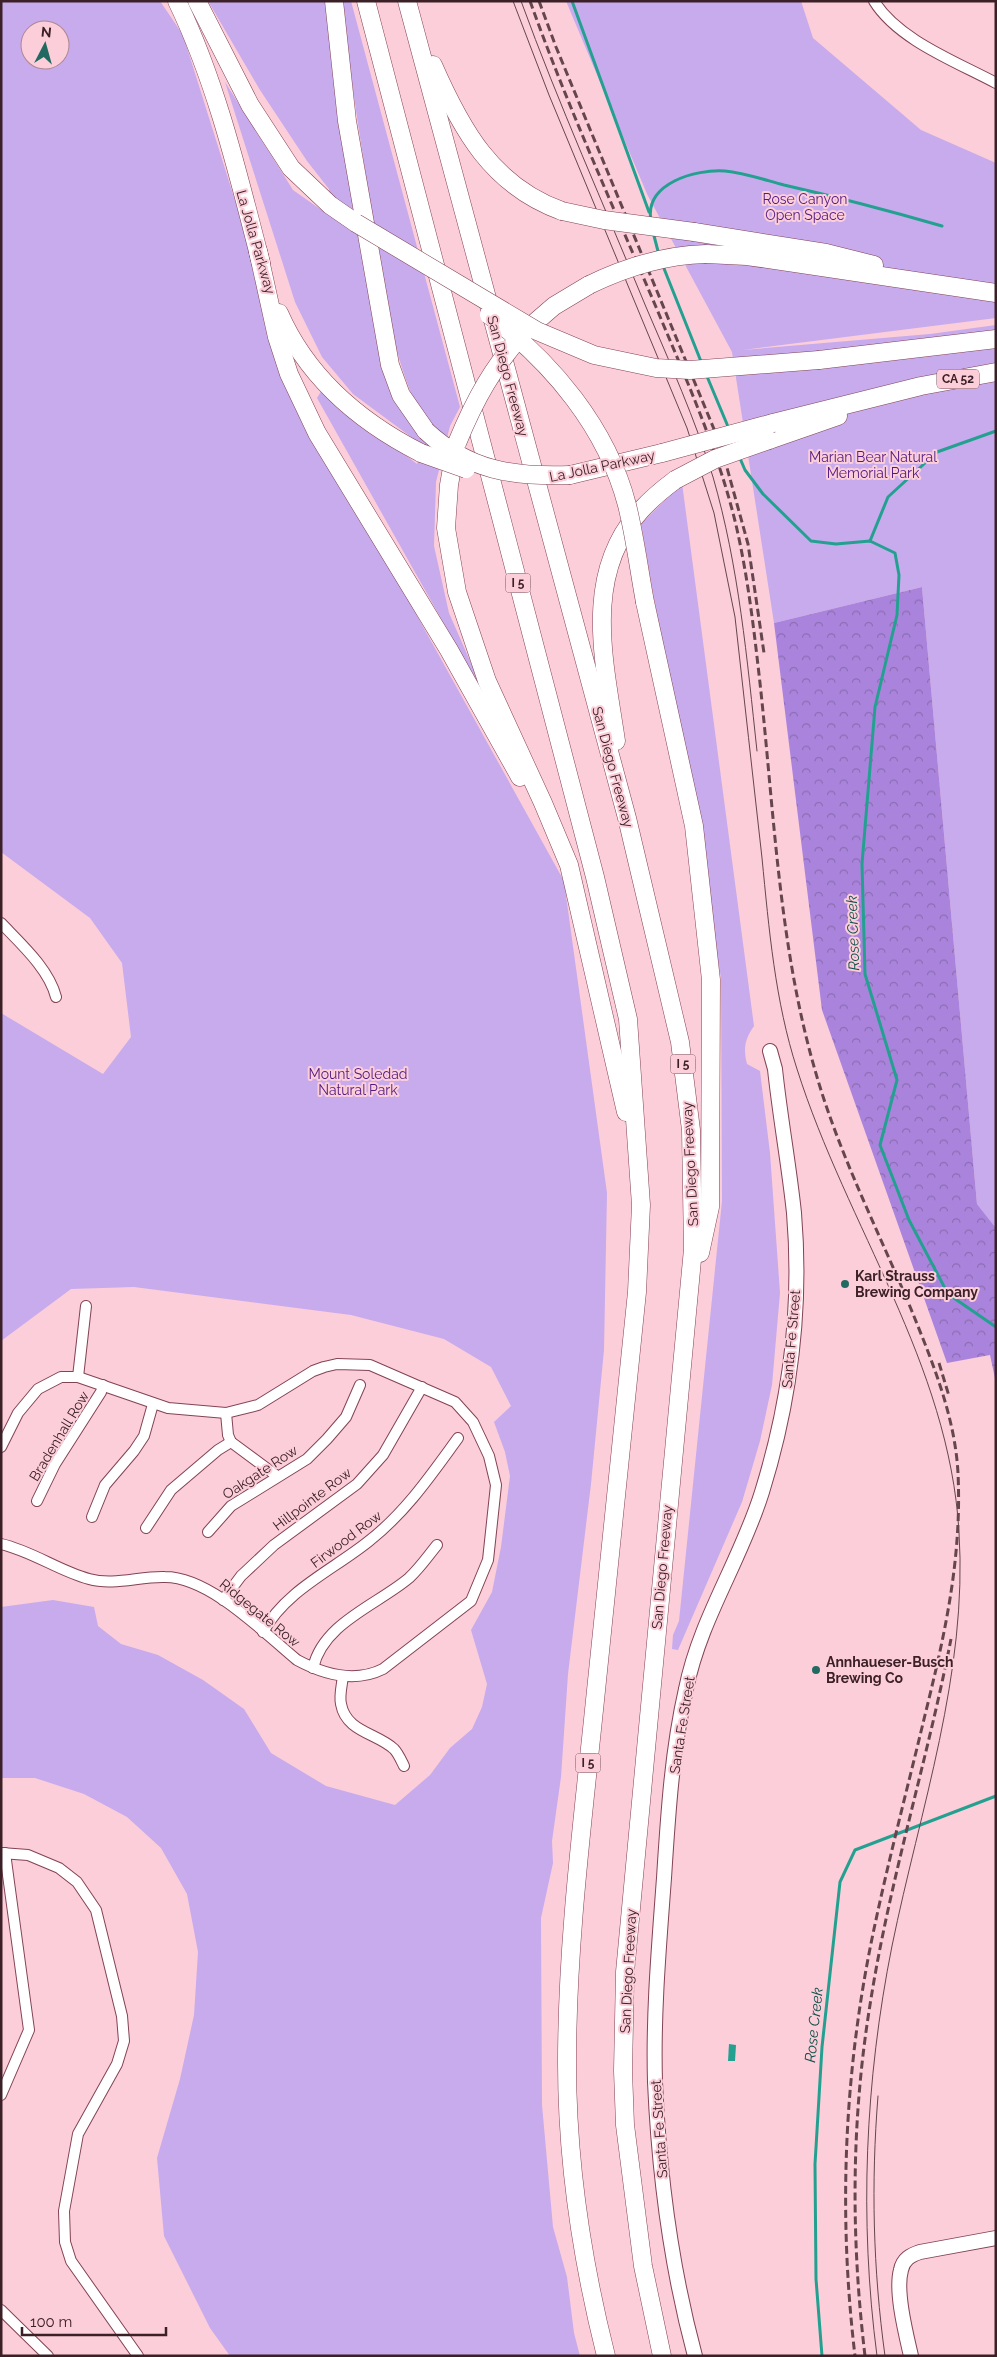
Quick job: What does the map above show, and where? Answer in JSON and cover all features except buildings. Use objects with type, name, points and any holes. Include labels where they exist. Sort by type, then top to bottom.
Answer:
[{"type":"highway","name":"La Jolla Parkway","points":[[177,1],[196,40],[212,83],[267,285],[287,331],[307,363],[345,404],[393,439],[422,453],[484,475],[530,480],[570,475],[662,453],[921,386]]},
{"type":"highway","points":[[197,1],[250,105],[291,168],[330,205],[400,250],[537,331],[594,355],[656,368],[690,370],[819,360],[996,339]]},
{"type":"highway","points":[[334,1],[347,121],[390,365],[401,395],[426,431],[448,450],[481,466],[527,475],[570,475]]},
{"type":"highway","name":"I 5","points":[[366,1],[595,877],[628,1019],[641,1205],[638,1292],[582,1830],[570,1967],[567,2054],[569,2131],[575,2194],[587,2269],[606,2356]]},
{"type":"highway","points":[[408,5],[452,109],[471,139],[497,171],[514,186],[536,200],[562,211],[604,220],[826,253],[961,288]]},
{"type":"highway","name":"San Diego Freeway","points":[[408,5],[627,818],[680,1042],[691,1130],[693,1249],[625,1982],[623,2071],[626,2125],[643,2266],[662,2356]]},
{"type":"highway","points":[[400,250],[516,335],[554,372],[588,418],[606,451],[626,504],[645,602],[694,826],[710,980],[710,1207],[686,1315]]},
{"type":"highway","points":[[258,251],[277,337],[288,374],[318,434],[449,650],[569,865]]},
{"type":"highway","points":[[639,1169],[569,865],[543,802],[487,681],[457,592],[446,528],[449,485],[457,443],[497,363],[524,332],[554,306],[589,285],[615,272],[644,263],[688,254],[747,256],[996,293]]},
{"type":"highway","name":"CA 52","points":[[921,386],[996,372]]},
{"type":"highway","points":[[627,818],[600,620],[602,595],[616,550],[626,530],[640,511],[675,480],[715,459],[921,386]]},
{"type":"street","points":[[874,1],[892,22],[912,38],[996,83]]},
{"type":"street","points":[[1,923],[24,947],[53,985],[56,997]]},
{"type":"street","name":"Santa Fe Street","points":[[695,2356],[673,2258],[659,2142],[655,2079],[656,1979],[666,1841],[679,1724],[686,1686],[708,1618],[746,1538],[761,1496],[790,1378],[796,1307],[793,1205],[775,1069],[770,1051]]},
{"type":"street","points":[[78,1377],[86,1306]]},
{"type":"street","points":[[1,1447],[18,1413],[38,1389],[61,1377],[78,1377],[154,1404],[178,1409],[226,1413],[258,1405],[313,1371],[337,1364],[370,1366],[422,1387]]},
{"type":"street","name":"Bradenhall Row","points":[[37,1501],[55,1464],[101,1392],[103,1385]]},
{"type":"street","name":"Oakgate Row","points":[[208,1532],[230,1506],[307,1458],[328,1439],[346,1417],[360,1385]]},
{"type":"street","name":"Ridgegate Row","points":[[1,1544],[90,1580],[113,1582],[165,1576],[187,1580],[210,1590],[297,1660],[313,1668],[343,1676],[373,1674],[471,1601],[488,1560],[496,1484],[489,1456],[473,1422],[455,1402],[422,1387]]},
{"type":"street","name":"Hillpointe Row","points":[[223,1600],[241,1576],[274,1545],[357,1484],[383,1456],[422,1387]]},
{"type":"street","points":[[92,1517],[105,1485],[134,1451],[144,1436],[154,1404]]},
{"type":"street","points":[[226,1413],[228,1436],[231,1442],[277,1476]]},
{"type":"street","name":"Firwood Row","points":[[263,1632],[268,1623],[296,1592],[368,1542],[398,1516],[418,1494],[458,1438]]},
{"type":"street","points":[[146,1528],[171,1490],[218,1450],[231,1442]]},
{"type":"street","points":[[313,1668],[314,1660],[331,1634],[410,1577],[437,1545]]},
{"type":"street","points":[[343,1676],[341,1704],[348,1718],[357,1728],[381,1739],[395,1750],[404,1766]]},
{"type":"street","points":[[1,2095],[29,2030],[3,1853],[38,1858],[68,1874],[91,1900],[100,1923],[122,2016],[124,2041],[117,2064],[78,2134],[64,2211],[65,2242],[70,2261],[138,2356]]},
{"type":"street","points":[[911,2356],[903,2315],[901,2269],[910,2256],[920,2252],[996,2238]]},
{"type":"street","points":[[1,2310],[48,2356]]},
{"type":"green space","name":"Mount Soledad Natural Park","points":[[1,1],[160,1],[183,35],[298,401],[564,881],[607,1193],[604,1350],[591,1484],[568,1674],[561,1777],[552,1841],[553,1863],[541,1918],[542,2105],[553,2227],[567,2277],[574,2333],[580,2356],[230,2356],[210,2328],[164,2236],[157,2158],[180,2079],[194,2015],[198,1952],[187,1894],[161,1848],[127,1817],[84,1794],[35,1778],[1,1778],[1,1607],[53,1600],[94,1607],[98,1626],[121,1644],[158,1655],[203,1680],[244,1709],[271,1753],[326,1786],[395,1805],[430,1775],[450,1748],[472,1729],[482,1707],[487,1684],[471,1630],[492,1592],[501,1547],[510,1476],[505,1452],[494,1422],[511,1406],[491,1367],[444,1339],[351,1315],[134,1287],[71,1289],[1,1341],[1,1013],[103,1074],[131,1037],[122,963],[90,918],[1,852]]},
{"type":"green space","points":[[208,1],[327,1],[385,363],[418,409],[399,357],[381,278],[341,1],[351,1],[460,407],[450,426],[436,482],[434,546],[449,613],[488,702],[317,398],[322,390],[417,464],[422,445],[353,394],[322,357],[295,302],[225,82],[293,190],[330,216],[329,189],[307,161],[260,90]]},
{"type":"green space","points":[[566,1],[801,1],[813,38],[921,130],[996,163],[996,318],[743,350],[930,334],[996,325],[996,1228],[977,1204],[922,587],[774,623],[732,352],[647,194]]},
{"type":"green space","points":[[682,483],[754,1026],[745,1048],[746,1058],[747,1064],[760,1071],[770,1153],[780,1293],[772,1385],[760,1441],[742,1502],[678,1650],[672,1649],[673,1635],[679,1621],[722,1201],[721,978],[641,524]]},
{"type":"green space","points":[[922,587],[977,1204],[996,1228],[996,1383],[990,1355],[947,1363],[822,1010],[774,623]]},
{"type":"shaded area","points":[[729,2044],[736,2045],[735,2061],[728,2061]]},
{"type":"waterway","points":[[572,1],[649,212]]},
{"type":"waterway","points":[[651,221],[651,208],[656,197],[674,181],[700,173],[725,171],[844,199],[942,226]]},
{"type":"waterway","points":[[653,232],[659,255]]},
{"type":"waterway","points":[[663,266],[702,364]]},
{"type":"waterway","points":[[706,374],[729,429]]},
{"type":"waterway","points":[[870,541],[888,497],[937,452],[996,431]]},
{"type":"waterway","name":"Rose Creek","points":[[739,456],[745,470],[763,494],[811,541],[836,544],[870,541],[895,553],[899,575],[897,615],[875,707],[862,864],[865,974],[897,1080],[880,1145],[909,1220],[948,1294],[996,1327]]},
{"type":"waterway","name":"Rose Creek","points":[[822,2356],[816,2279],[815,2164],[822,2047],[840,1882],[855,1850],[996,1796]]},
{"type":"tram line","points":[[513,1],[549,95],[687,428],[714,513],[735,617],[770,938],[778,991],[789,1043],[818,1127],[917,1353],[936,1411],[951,1470],[959,1532],[960,1585],[956,1637],[949,1689],[939,1740],[892,1946],[883,1997],[871,2099],[868,2150],[868,2253],[871,2305],[877,2356]]},
{"type":"tram line","points":[[521,1],[566,117],[682,391],[713,477],[736,579],[746,648],[757,751]]},
{"type":"tram line","points":[[878,2096],[874,2161],[874,2226],[885,2356]]},
{"type":"railway","points":[[530,1],[575,117],[690,388],[711,442],[729,497],[744,564],[750,604],[785,927],[803,1023],[824,1101],[835,1131],[911,1309],[934,1369],[947,1410],[956,1452],[959,1504],[951,1596],[932,1685],[874,1929],[864,1982],[850,2088],[846,2195],[847,2249],[855,2356]]},
{"type":"railway","points":[[539,1],[556,47],[721,446],[748,544],[764,653]]},
{"type":"railway","points":[[939,1363],[949,1396]]},
{"type":"railway","points":[[865,2356],[860,2312],[855,2224],[856,2137],[864,2049],[887,1913],[951,1639]]},
{"type":"place","name":"Karl Strauss Brewing Company","points":[[845,1284]]},
{"type":"place","name":"Annhaueser-Busch Brewing Co","points":[[816,1670]]},
{"type":"park label","name":"Rose Canyon Open Space","points":[[805,207]]},
{"type":"park label","name":"Marian Bear Natural Memorial Park","points":[[873,466]]}]
